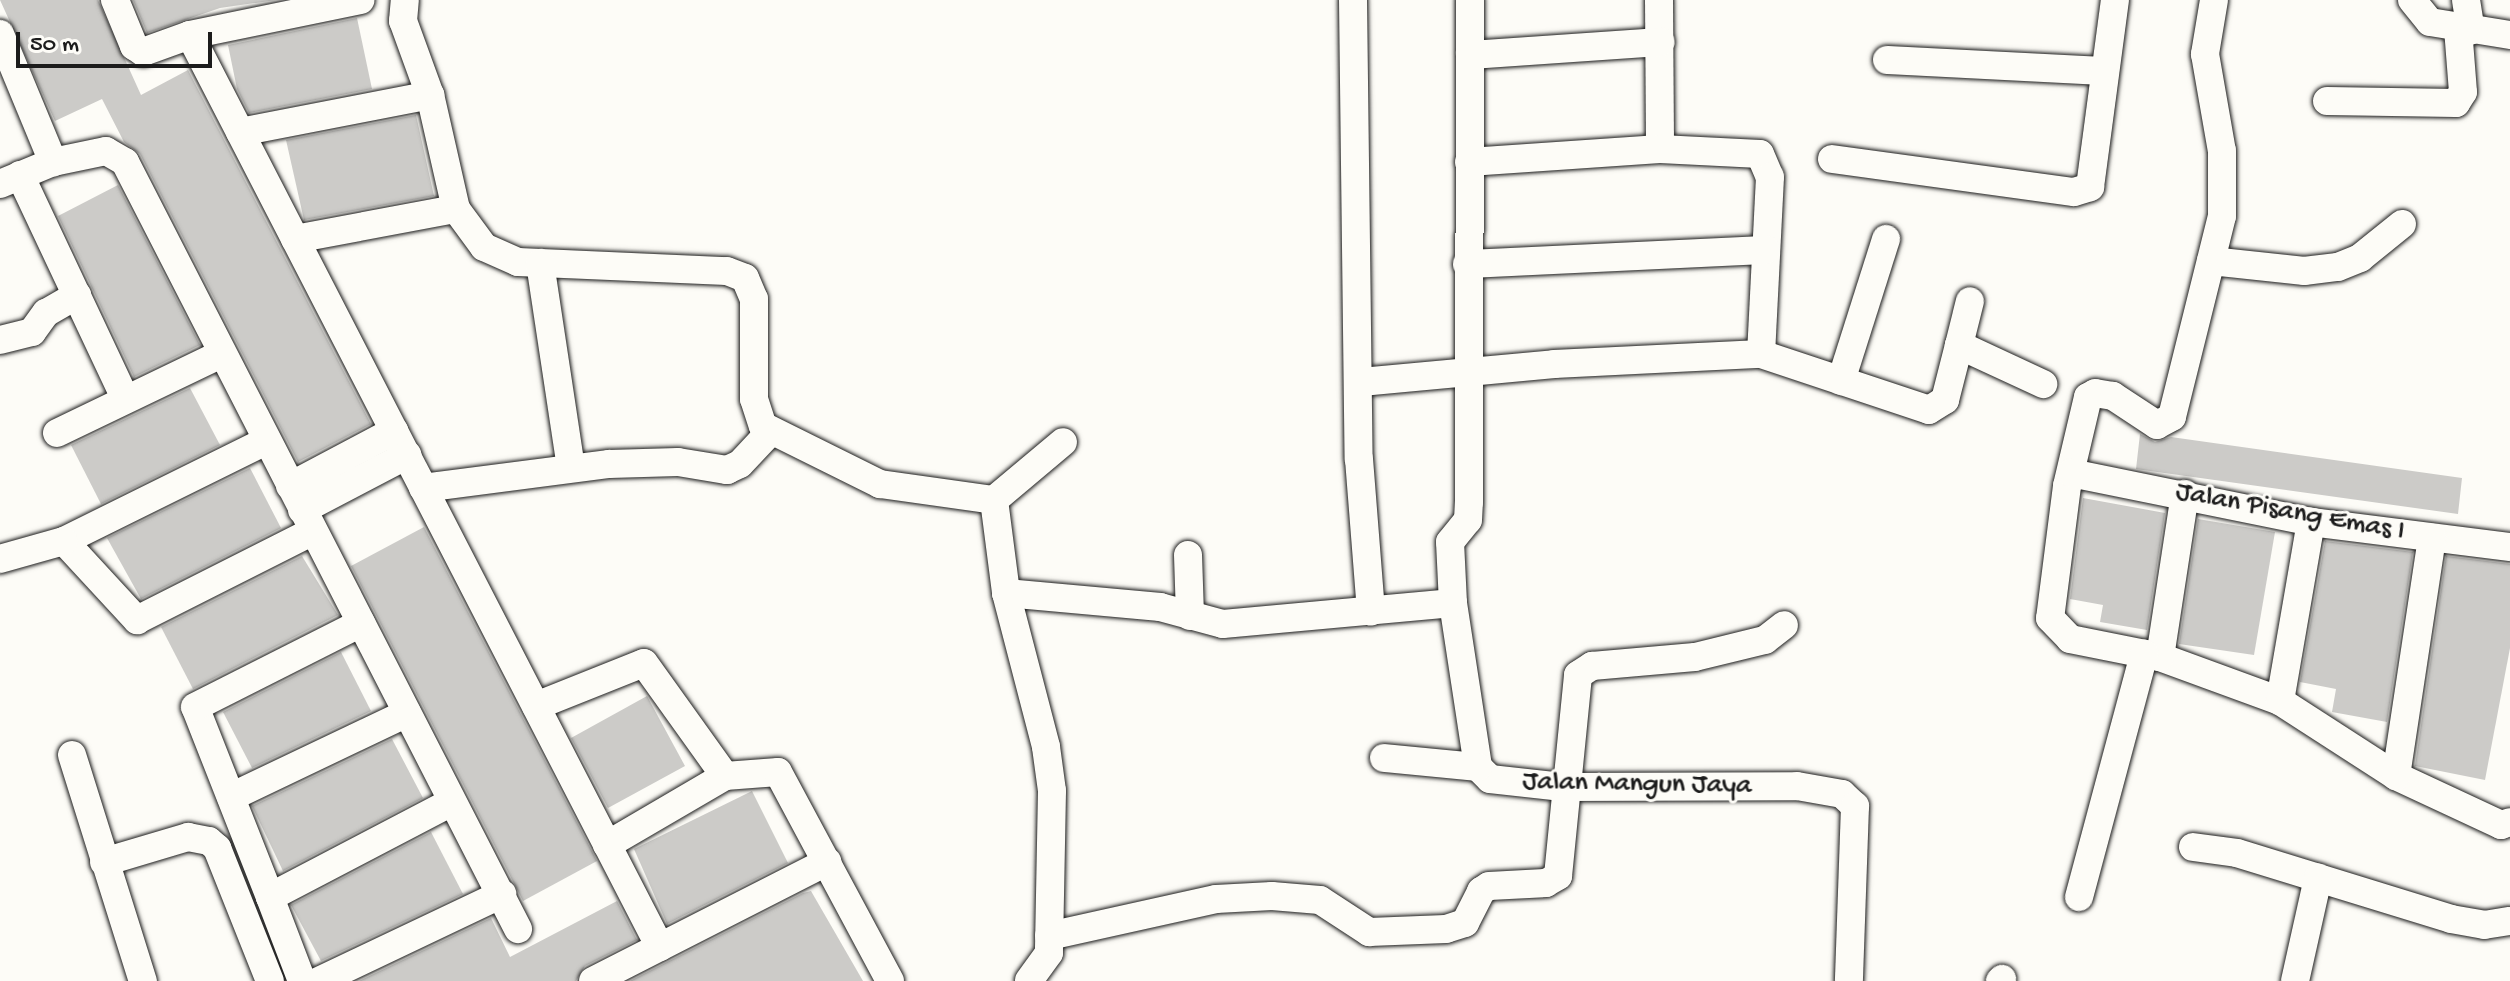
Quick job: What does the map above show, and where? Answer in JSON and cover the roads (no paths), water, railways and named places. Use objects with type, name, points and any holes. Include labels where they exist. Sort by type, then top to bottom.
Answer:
[{"type":"street","points":[[115,0],[138,50],[148,52],[190,35],[360,0]]},
{"type":"street","points":[[405,0],[403,21],[430,95],[456,209],[484,247],[499,257],[540,263],[727,271],[745,278],[754,299],[754,399],[759,418],[770,432],[880,484],[994,500],[1063,442]]},
{"type":"street","points":[[1353,0],[1361,382],[1359,459],[1371,612]]},
{"type":"street","points":[[1470,0],[1467,264],[1469,502],[1468,520],[1450,542],[1453,603],[1478,767]]},
{"type":"street","points":[[1659,0],[1660,149]]},
{"type":"street","points":[[1832,159],[2080,191],[2093,182],[2104,71],[2115,0]]},
{"type":"street","points":[[2214,0],[2205,54],[2223,184],[2222,216],[2170,421],[2157,425],[2113,396],[2095,393],[2088,397],[2071,473],[2049,612],[2063,635],[2152,656],[2280,701],[2396,776],[2501,825],[2510,822]]},
{"type":"street","points":[[2412,0],[2430,22],[2464,30],[2510,35]]},
{"type":"street","points":[[2327,101],[2456,103],[2463,92],[2466,0]]},
{"type":"street","points":[[0,34],[53,162]]},
{"type":"street","points":[[190,35],[660,947]]},
{"type":"street","points":[[1470,55],[1661,42]]},
{"type":"street","points":[[1887,60],[2104,71]]},
{"type":"street","points":[[240,132],[430,95]]},
{"type":"street","points":[[1469,162],[1660,149],[1760,154],[1770,177],[1761,354]]},
{"type":"street","points":[[125,398],[77,295],[10,180],[53,162],[106,151],[125,162],[518,929]]},
{"type":"street","points":[[295,239],[456,209]]},
{"type":"street","points":[[2211,261],[2304,271],[2338,267],[2360,258],[2402,224]]},
{"type":"street","points":[[1841,381],[1886,239]]},
{"type":"street","points":[[1467,264],[1766,250]]},
{"type":"street","points":[[540,263],[571,468]]},
{"type":"street","points":[[0,340],[32,332],[46,313],[77,295]]},
{"type":"street","points":[[1361,382],[1467,372],[1761,354],[1929,410],[1945,400],[1970,301]]},
{"type":"street","points":[[1959,345],[2043,384]]},
{"type":"street","points":[[57,433],[221,354]]},
{"type":"street","points":[[423,488],[571,468],[678,462],[727,470],[740,464],[770,432]]},
{"type":"street","points":[[0,559],[64,541],[266,441]]},
{"type":"street","points":[[64,541],[137,620],[400,443]]},
{"type":"street","name":"Jalan Pisang Emas I","points":[[2071,473],[2311,522],[2510,547]]},
{"type":"street","points":[[2079,897],[2152,656],[2185,494]]},
{"type":"street","points":[[994,500],[1006,593],[1046,747],[1052,791],[1049,953],[1029,981]]},
{"type":"street","points":[[2280,701],[2311,522]]},
{"type":"street","points":[[2396,776],[2432,538]]},
{"type":"street","points":[[1188,555],[1190,616]]},
{"type":"street","points":[[1006,593],[1160,607],[1190,616],[1241,624],[1453,603]]},
{"type":"street","points":[[302,981],[195,707],[361,623]]},
{"type":"street","points":[[1049,936],[1216,899],[1272,896],[1320,900],[1369,932],[1446,929],[1469,919],[1481,891],[1489,886],[1557,879],[1562,864],[1563,787],[1578,675],[1592,666],[1695,657],[1765,640],[1784,625]]},
{"type":"street","points":[[536,706],[644,663],[725,776]]},
{"type":"street","points":[[231,797],[407,713]]},
{"type":"street","points":[[72,755],[143,981]]},
{"type":"street","name":"Jalan Mangun Jaya","points":[[1384,758],[1478,767],[1490,779],[1563,787],[1797,786],[1842,794],[1855,806],[1849,981]]},
{"type":"street","points":[[607,845],[725,776],[778,772],[890,981]]},
{"type":"street","points":[[270,897],[452,802]]},
{"type":"street","points":[[104,862],[188,837],[209,841],[217,848],[270,981]]},
{"type":"street","points":[[2193,847],[2237,853],[2451,919],[2484,925],[2510,921]]},
{"type":"street","points":[[593,981],[827,862]]},
{"type":"street","points":[[2295,981],[2318,878]]},
{"type":"street","points":[[319,981],[502,894]]}]
